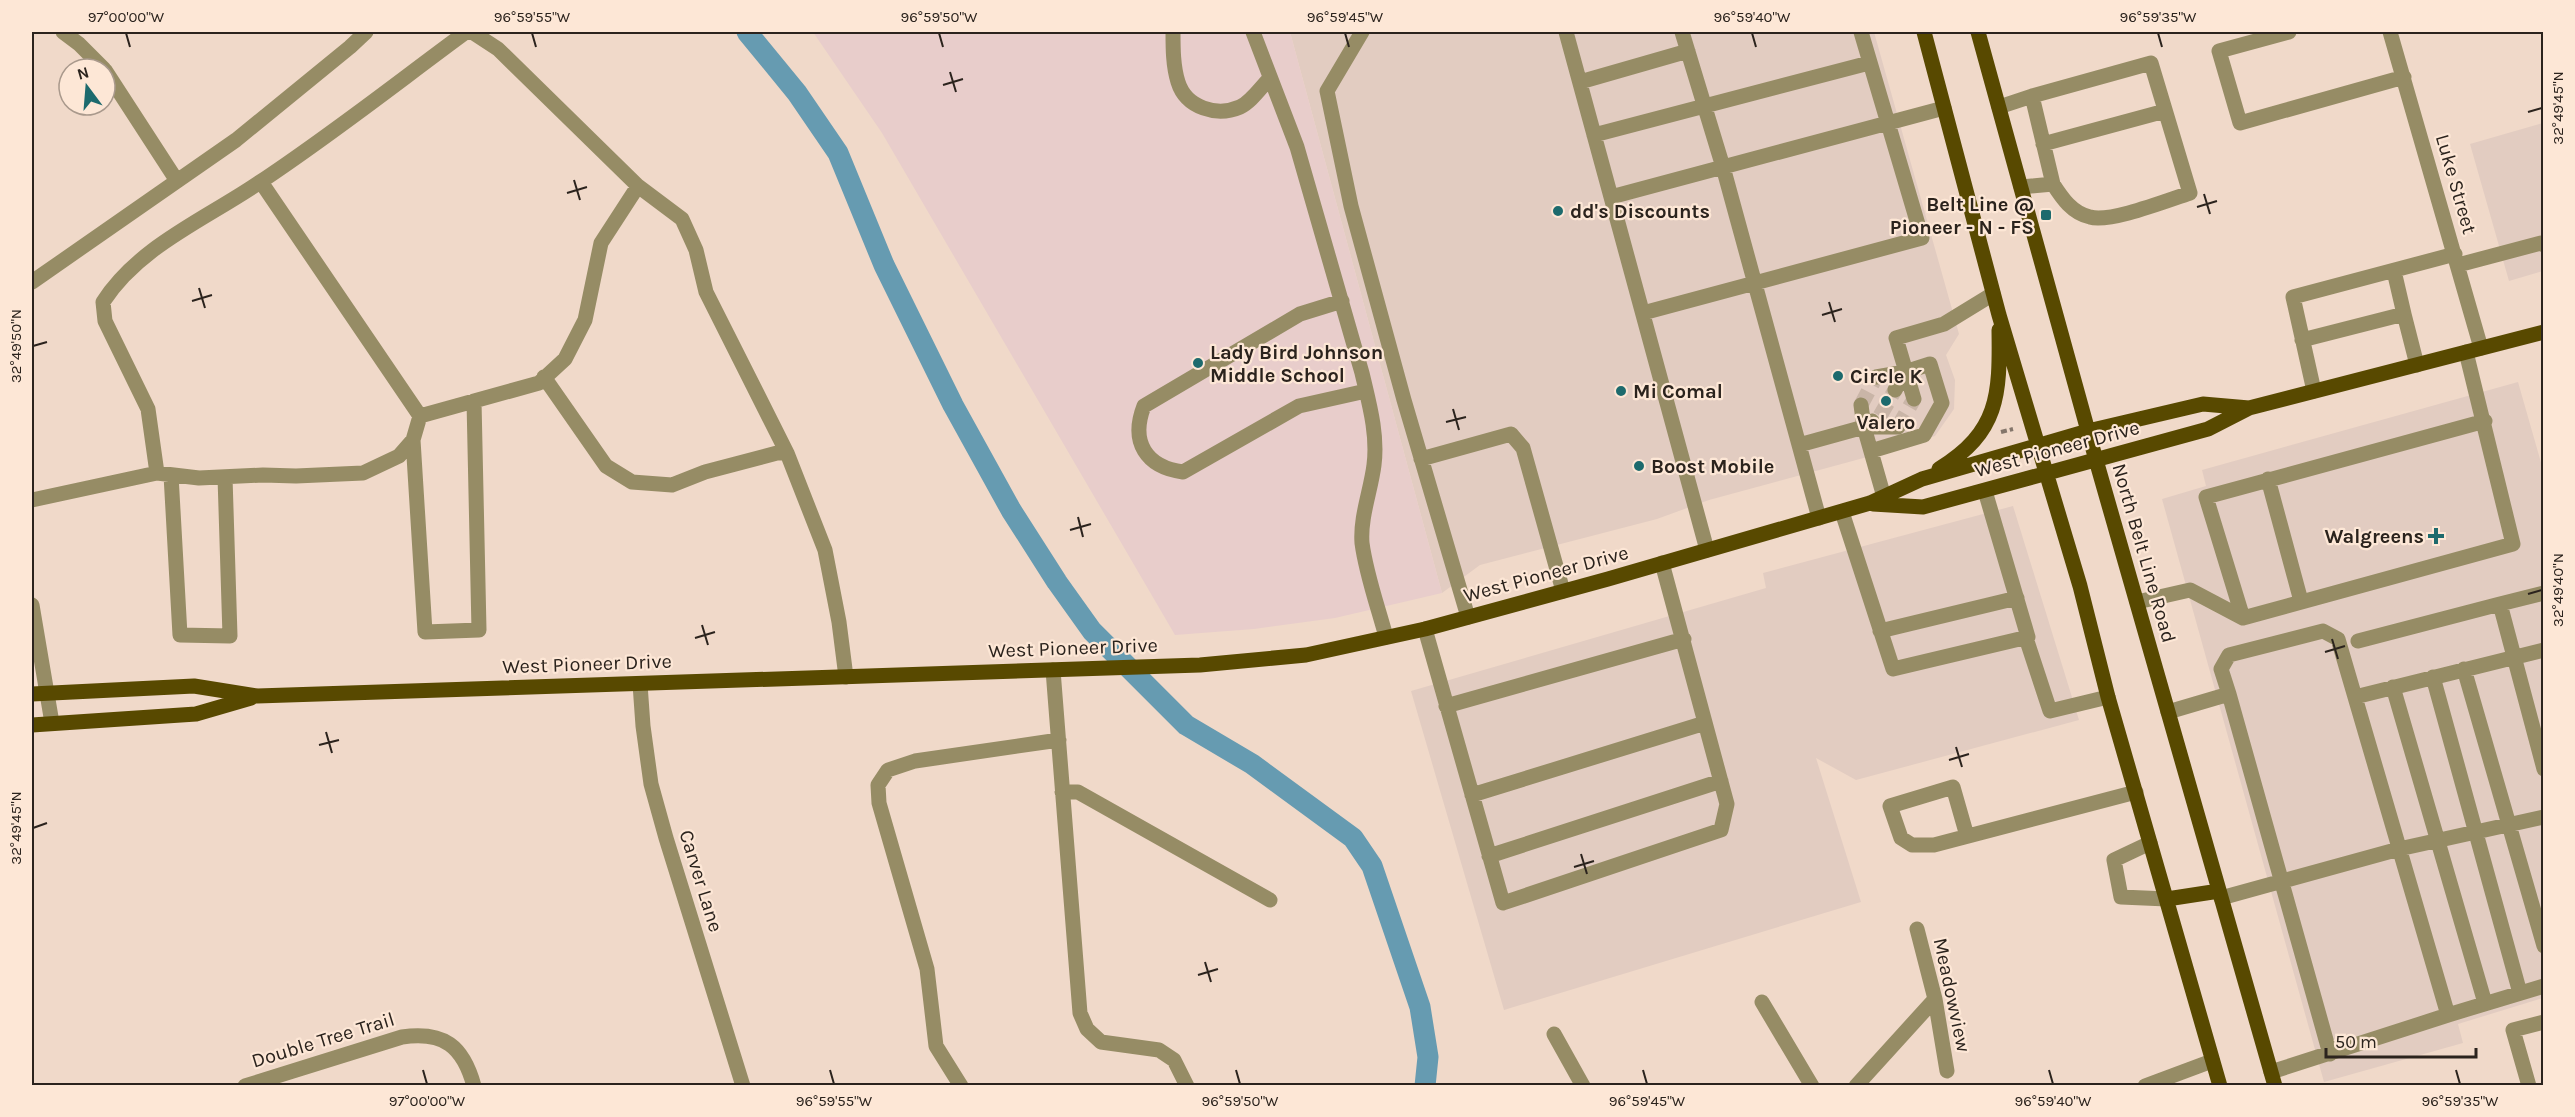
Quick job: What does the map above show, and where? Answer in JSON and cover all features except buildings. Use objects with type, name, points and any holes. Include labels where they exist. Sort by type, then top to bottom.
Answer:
[{"type":"main road","points":[[1924,32],[1993,294],[2040,446],[2080,586],[2108,697],[2220,1086]]},
{"type":"main road","name":"North Belt Line Road","points":[[1978,32],[2096,460],[2273,1079]]},
{"type":"main road","points":[[1922,479],[1960,455],[1978,437],[1991,413],[1999,387],[1999,315]]},
{"type":"main road","name":"West Pioneer Drive","points":[[1877,500],[1923,507],[2208,429],[2249,408],[2544,332]]},
{"type":"main road","name":"West Pioneer Drive","points":[[39,693],[194,686],[257,696],[1200,665],[1306,655],[1425,629],[1842,512],[1877,500],[1922,479],[2088,431],[2203,404],[2249,408]]},
{"type":"main road","name":"West Pioneer Drive","points":[[32,725],[196,714],[257,696]]},
{"type":"main road","points":[[2167,898],[2220,894]]},
{"type":"street","points":[[63,32],[92,57]]},
{"type":"street","points":[[32,282],[236,140],[366,32]]},
{"type":"street","points":[[225,477],[230,636],[180,635],[164,474],[148,409],[105,321],[103,302],[126,271],[141,258],[261,182],[466,32]]},
{"type":"street","points":[[472,32],[498,49],[638,186],[682,219],[696,250],[705,292],[788,453],[825,550],[839,622],[846,677]]},
{"type":"street","points":[[1173,32],[1175,68],[1179,85],[1187,97],[1206,110],[1226,111],[1242,106],[1270,78]]},
{"type":"street","points":[[1253,32],[1298,147],[1366,391],[1375,442],[1374,464],[1362,542],[1386,637]]},
{"type":"street","points":[[1362,32],[1327,90],[1351,207],[1467,617]]},
{"type":"street","points":[[1566,32],[1707,550]]},
{"type":"street","points":[[1682,32],[1723,167],[1819,518]]},
{"type":"street","points":[[1643,314],[1922,238],[1860,32]]},
{"type":"street","points":[[2289,32],[2219,51],[2240,123],[2404,77]]},
{"type":"street","name":"Luke Street","points":[[2390,32],[2481,348]]},
{"type":"street","points":[[1580,82],[1688,51]]},
{"type":"street","points":[[1594,135],[1869,63]]},
{"type":"street","points":[[1999,107],[2032,96],[2151,63],[2190,193],[2114,216],[2092,218],[2075,211],[2062,199],[2053,184],[2032,96]]},
{"type":"street","points":[[117,90],[177,182]]},
{"type":"street","points":[[1611,197],[1944,108]]},
{"type":"street","points":[[2043,144],[2165,111]]},
{"type":"street","points":[[261,182],[420,416],[414,440],[425,632],[479,630],[474,401]]},
{"type":"street","points":[[2021,187],[2053,184]]},
{"type":"street","points":[[420,416],[539,382],[565,359],[585,320],[601,243],[638,186]]},
{"type":"street","points":[[2314,391],[2293,297],[2394,271],[2543,243]]},
{"type":"street","points":[[2394,271],[2417,365]]},
{"type":"street","points":[[1914,399],[1896,338],[1944,324],[1993,294]]},
{"type":"street","points":[[1342,301],[1300,314],[1144,406],[1138,423],[1141,444],[1149,458],[1165,470],[1183,472],[1299,406],[1366,391]]},
{"type":"street","points":[[2302,340],[2404,314]]},
{"type":"street","points":[[2138,602],[2190,590],[2243,618],[2513,544],[2485,422],[2466,352]]},
{"type":"street","points":[[1871,451],[1924,435],[1942,404],[1930,364],[1905,372],[1876,377]]},
{"type":"street","points":[[1894,390],[1905,372]]},
{"type":"street","points":[[544,377],[606,466],[632,482],[672,485],[705,472],[777,453],[788,453]]},
{"type":"street","points":[[1861,405],[1871,451],[1877,500]]},
{"type":"street","points":[[1864,427],[1880,416]]},
{"type":"street","points":[[2243,618],[2206,496],[2485,422]]},
{"type":"street","points":[[1799,445],[1864,427],[1898,427]]},
{"type":"street","points":[[1421,459],[1511,434],[1523,448],[1563,591]]},
{"type":"street","points":[[32,500],[164,474],[199,478],[363,472],[399,456],[414,440]]},
{"type":"street","points":[[2268,479],[2301,602]]},
{"type":"street","points":[[1985,490],[2028,637],[2026,638],[2050,711],[2108,697]]},
{"type":"street","points":[[1842,512],[1893,669],[2026,638]]},
{"type":"street","points":[[1425,629],[1503,903],[1721,830],[1727,804],[1662,563]]},
{"type":"street","points":[[2358,641],[2544,593]]},
{"type":"street","points":[[1880,631],[2017,598]]},
{"type":"street","points":[[2500,604],[2544,769]]},
{"type":"street","points":[[32,605],[39,693],[51,723]]},
{"type":"street","points":[[2330,1054],[2221,669],[2229,655],[2323,631],[2338,639],[2448,1015]]},
{"type":"street","points":[[1446,706],[1684,639]]},
{"type":"street","points":[[2355,696],[2544,650]]},
{"type":"street","points":[[2464,669],[2544,946]]},
{"type":"street","points":[[1053,670],[1080,1013],[1087,1029],[1101,1042],[1159,1050],[1174,1060],[1187,1086]]},
{"type":"street","points":[[2433,677],[2474,833],[2520,993]]},
{"type":"street","name":"Carver Lane","points":[[640,684],[651,784],[743,1086]]},
{"type":"street","points":[[2393,687],[2485,1003]]},
{"type":"street","points":[[2168,712],[2229,694]]},
{"type":"street","points":[[1472,795],[1705,723]]},
{"type":"street","points":[[962,1086],[936,1046],[927,969],[879,803],[879,785],[888,770],[915,761],[1059,740]]},
{"type":"street","points":[[1490,856],[1721,781]]},
{"type":"street","points":[[1967,836],[1953,787],[1890,806],[1900,838],[1912,845],[1934,845],[2136,792]]},
{"type":"street","points":[[1062,792],[1078,792],[1270,900]]},
{"type":"street","points":[[2220,894],[2282,881],[2399,849],[2544,817]]},
{"type":"street","points":[[2151,843],[2114,860],[2121,897],[2167,898]]},
{"type":"street","name":"Meadowview","points":[[1917,929],[1935,999],[1947,1071]]},
{"type":"street","points":[[2273,1079],[2330,1054],[2544,986]]},
{"type":"street","points":[[1856,1086],[1935,999]]},
{"type":"street","points":[[1762,1002],[1812,1086]]},
{"type":"street","points":[[2529,1086],[2513,1030],[2544,1022]]},
{"type":"street","points":[[1554,1034],[1583,1086]]},
{"type":"street","name":"Double Tree Trail","points":[[245,1086],[402,1037],[417,1035],[430,1035],[453,1045],[472,1078]]},
{"type":"street","points":[[2145,1086],[2212,1060]]},
{"type":"path","points":[[2002,433],[2013,429]]},
{"type":"shaded area","name":"Lady Bird Johnson Middle School","points":[[813,32],[1290,32],[1442,593],[1335,618],[1254,629],[1175,635],[882,133]]},
{"type":"shaded area","points":[[1290,32],[1874,32],[1959,334],[1946,355],[1955,380],[1954,409],[1935,436],[1893,450],[1709,500],[1657,519],[1480,565],[1442,593]]},
{"type":"shaded area","points":[[2543,123],[2543,271],[2509,281],[2470,144]]},
{"type":"shaded area","points":[[2518,382],[2544,473],[2543,998],[2458,1024],[2463,1043],[2324,1082],[2162,499],[2206,486],[2202,470]]},
{"type":"shaded area","points":[[2013,506],[2079,720],[1856,780],[1816,758],[1861,902],[1504,1010],[1411,691],[1766,588],[1763,573]]},
{"type":"waterway","points":[[747,32],[797,93],[838,153],[884,265],[953,405],[1011,510],[1057,582],[1092,631],[1186,725],[1252,764],[1353,838],[1372,866],[1420,1007],[1428,1057],[1425,1086]]},
{"type":"tunnel","points":[[1861,405],[1876,377]]},
{"type":"tunnel","points":[[1880,416],[1895,390]]},
{"type":"tunnel","points":[[1898,427],[1914,399]]},
{"type":"place","name":"dd's Discounts","points":[[1558,211]]},
{"type":"place","name":"Belt Line @ Pioneer - N - FS","points":[[2046,215]]},
{"type":"place","name":"Lady Bird Johnson Middle School","points":[[1198,363]]},
{"type":"place","name":"Circle K","points":[[1838,376]]},
{"type":"place","name":"Mi Comal","points":[[1621,391]]},
{"type":"place","name":"Valero","points":[[1886,401]]},
{"type":"place","name":"Boost Mobile","points":[[1639,466]]},
{"type":"place","name":"Walgreens","points":[[2436,536]]}]
